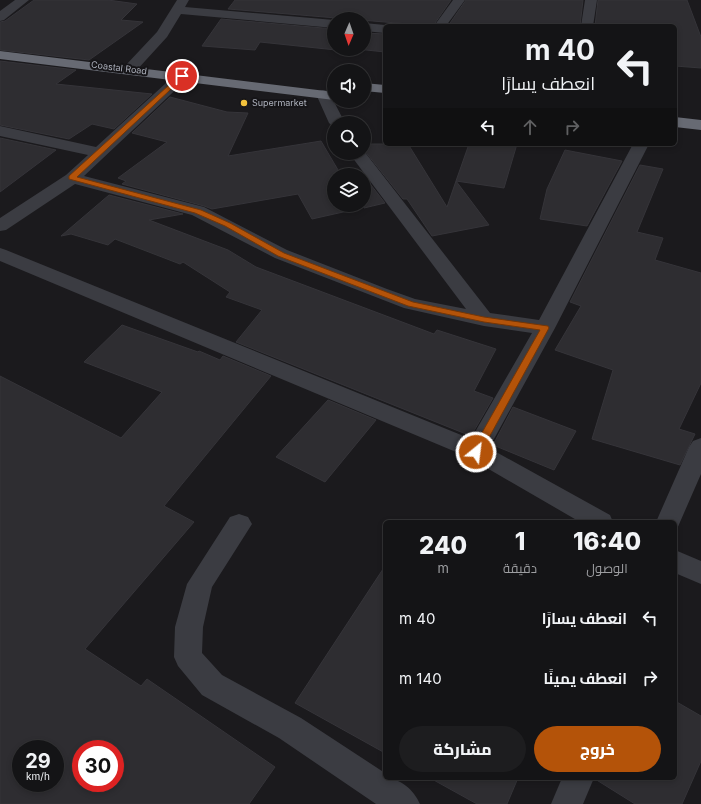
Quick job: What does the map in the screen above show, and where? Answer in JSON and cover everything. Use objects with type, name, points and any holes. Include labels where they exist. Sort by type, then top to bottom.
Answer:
[{"type":"highway","name":"Coastal Road","points":[[0,42],[327,82]]},
{"type":"highway","name":"Coastal Road","points":[[0,55],[130,69],[327,95]]},
{"type":"highway","points":[[371,88],[383,89]]},
{"type":"highway","points":[[371,100],[383,102]]},
{"type":"highway","points":[[677,122],[701,125]]},
{"type":"highway","points":[[677,137],[701,140]]},
{"type":"street","points":[[0,17],[23,0]]},
{"type":"street","points":[[441,24],[458,0]]},
{"type":"street","points":[[587,24],[591,0]]},
{"type":"street","points":[[130,69],[141,59],[162,34],[180,5],[327,23]]},
{"type":"street","points":[[371,28],[383,29]]},
{"type":"street","points":[[0,226],[16,217],[72,178],[98,152],[182,76]]},
{"type":"street","points":[[0,131],[98,152]]},
{"type":"street","points":[[476,452],[545,328],[640,146]]},
{"type":"street","points":[[362,160],[484,319]]},
{"type":"street","points":[[72,178],[198,211],[228,225],[281,254],[411,304],[484,319],[545,328]]},
{"type":"street","points":[[0,254],[476,452],[597,520]]},
{"type":"street","points":[[669,520],[701,447]]},
{"type":"street","points":[[239,524],[200,584],[189,627],[188,657],[212,684],[290,728],[404,804]]},
{"type":"street","points":[[677,563],[701,573]]},
{"type":"street","points":[[566,804],[577,780]]},
{"type":"building","points":[[34,0],[108,0],[137,4],[121,20],[143,22],[89,60],[0,50],[0,22],[5,21]]},
{"type":"building","points":[[235,0],[451,0],[434,24],[409,24],[371,21],[371,12],[327,12],[327,17],[228,9]]},
{"type":"building","points":[[466,0],[583,0],[580,24],[449,24]]},
{"type":"building","points":[[598,0],[687,0],[701,37],[701,68],[677,66],[677,24],[595,24]]},
{"type":"building","points":[[221,19],[327,28],[327,49],[260,42],[255,50],[202,46]]},
{"type":"building","points":[[371,33],[383,34],[383,52],[371,50]]},
{"type":"building","points":[[0,61],[76,70],[56,84],[152,94],[114,129],[92,124],[69,139],[0,125]]},
{"type":"building","points":[[170,97],[227,112],[248,113],[228,156],[321,141],[327,151],[327,160],[332,160],[337,168],[327,168],[327,212],[343,212],[312,219],[298,194],[212,209],[122,184],[126,181],[118,178],[167,142],[132,133]]},
{"type":"building","points":[[0,138],[56,150],[0,192]]},
{"type":"building","points":[[371,144],[383,144],[383,146],[409,146],[447,207],[456,181],[489,225],[432,236],[407,199],[403,199],[371,159]]},
{"type":"building","points":[[468,146],[516,146],[504,188],[456,181]]},
{"type":"building","points":[[565,150],[622,161],[587,226],[540,219],[547,189]]},
{"type":"building","points":[[640,165],[663,169],[637,232],[663,238],[655,260],[701,273],[701,383],[679,429],[695,434],[680,465],[592,439],[613,370],[555,350],[581,306],[570,302]]},
{"type":"building","points":[[371,185],[385,203],[371,206]]},
{"type":"building","points":[[109,195],[183,214],[149,220],[228,250],[256,267],[434,334],[437,330],[496,349],[474,391],[493,398],[471,436],[236,342],[262,310],[226,297],[230,292],[183,262],[180,264],[115,239],[108,245],[71,234],[61,236]]},
{"type":"building","points":[[122,325],[198,352],[199,351],[220,360],[223,356],[271,376],[164,506],[194,522],[85,649],[141,686],[147,679],[275,767],[249,804],[0,804],[0,376],[121,438],[162,392],[84,362]]},
{"type":"building","points":[[328,400],[376,420],[325,482],[276,457]]},
{"type":"building","points":[[513,407],[576,431],[554,470],[493,445]]},
{"type":"building","points":[[383,569],[383,752],[295,703]]},
{"type":"building","points":[[677,702],[701,716],[701,761],[682,804],[635,804],[597,780],[677,780]]},
{"type":"building","points":[[434,780],[517,780],[507,804],[477,804]]},
{"type":"place","name":"Supermarket","points":[[244,103]]},
{"type":"route","points":[[182,76],[82,167],[72,178],[198,211],[228,225],[281,254],[411,304],[484,319],[545,328],[476,452]]}]
